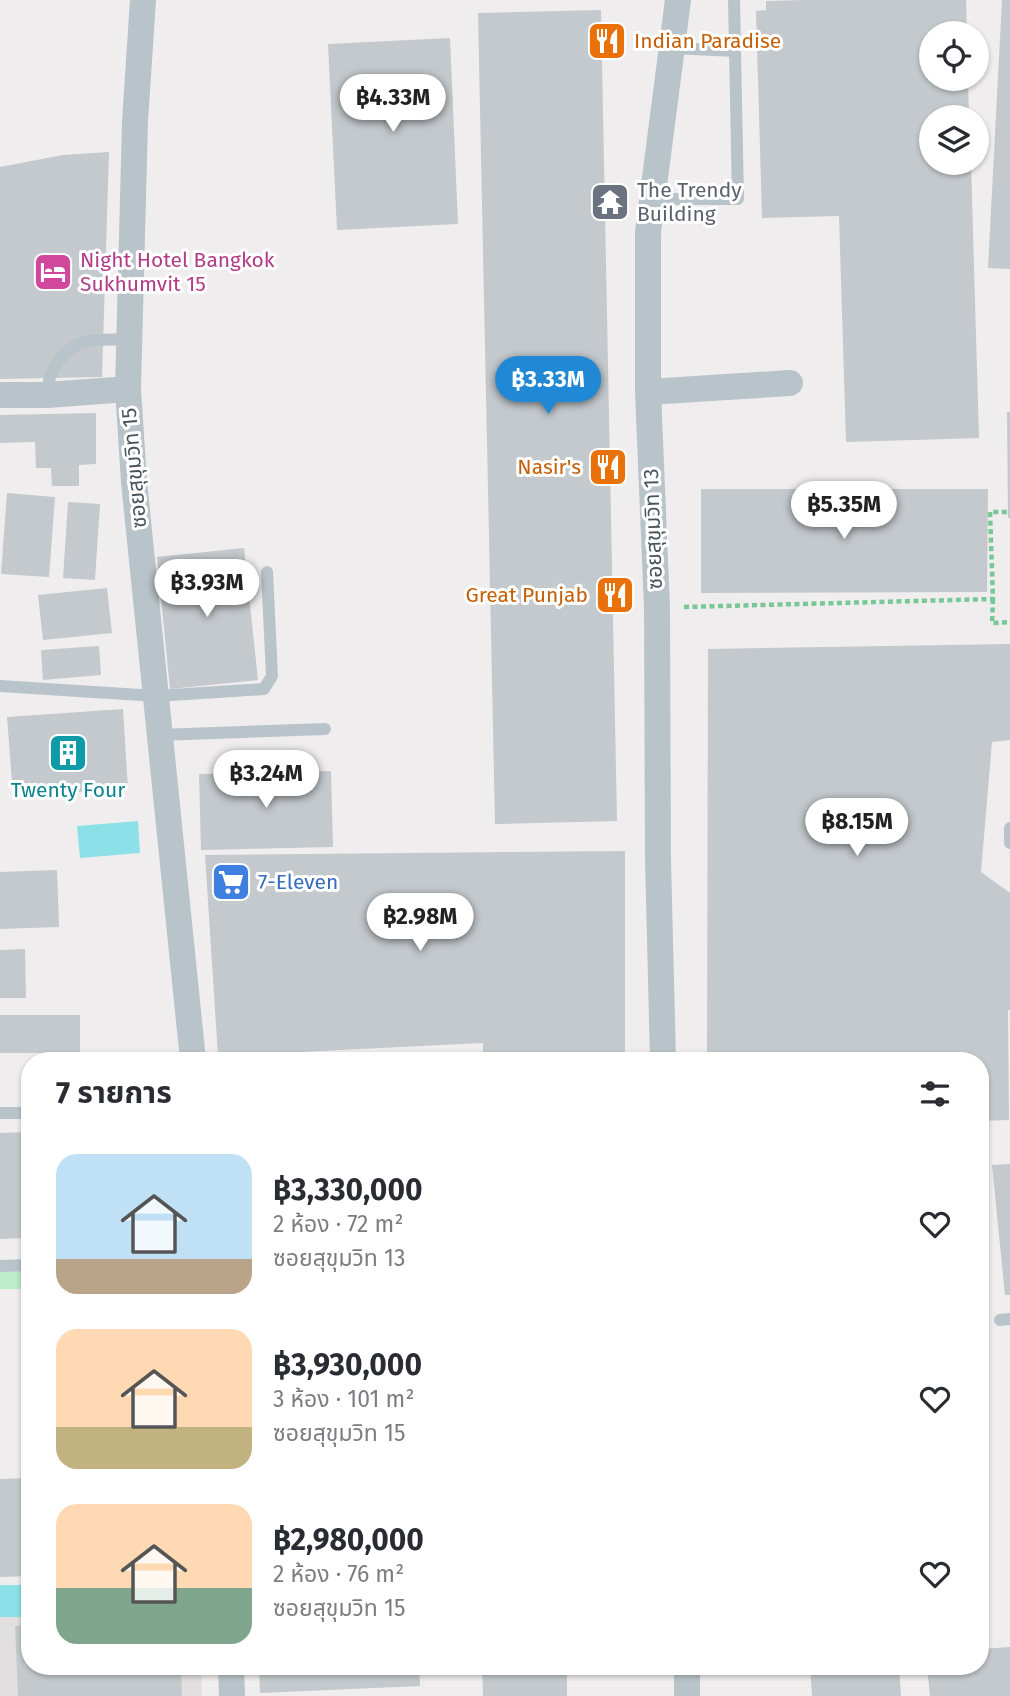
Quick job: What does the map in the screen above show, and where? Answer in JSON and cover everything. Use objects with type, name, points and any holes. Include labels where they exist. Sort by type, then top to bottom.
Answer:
[{"type":"street","name":"ซอยสุขุมวิท 15","points":[[143,0],[135,121],[128,389],[134,482],[192,1052]]},
{"type":"street","name":"ซอยสุขุมวิท 13","points":[[663,1052],[658,860],[657,608],[648,392],[648,232],[678,0]]},
{"type":"street","points":[[648,392],[790,383]]},
{"type":"street","points":[[0,395],[47,395],[128,389]]},
{"type":"street","points":[[231,1675],[232,1696]]},
{"type":"street","points":[[687,1675],[687,1696]]},
{"type":"lane","points":[[652,199],[738,199],[734,0]]},
{"type":"lane","points":[[672,48],[735,51]]},
{"type":"lane","points":[[47,395],[47,383],[60,358],[87,341],[129,339]]},
{"type":"lane","points":[[0,686],[156,696],[264,689],[272,676],[267,572]]},
{"type":"lane","points":[[159,735],[325,729]]},
{"type":"lane","points":[[1010,828],[1010,842]]},
{"type":"lane","points":[[0,1113],[21,1113]]},
{"type":"lane","points":[[0,1266],[21,1265]]},
{"type":"path","points":[[1010,512],[990,512],[992,623],[1010,622]]},
{"type":"path","points":[[657,608],[993,599]]},
{"type":"shaded area","points":[[0,1587],[21,1587],[21,1675],[201,1675],[202,1696],[0,1696]]},
{"type":"green space","points":[[0,1269],[21,1269],[21,1289],[0,1289]]},
{"type":"water","points":[[138,821],[140,853],[80,858],[77,826]]},
{"type":"building","points":[[966,0],[967,21],[919,21],[919,91],[968,91],[969,105],[919,105],[919,175],[971,175],[979,438],[846,442],[839,216],[762,218],[756,11],[766,10],[766,1]]},
{"type":"building","points":[[1002,0],[1010,0],[1010,269],[988,268]]},
{"type":"building","points":[[601,10],[617,821],[495,824],[478,13]]},
{"type":"building","points":[[450,38],[458,224],[337,230],[328,44]]},
{"type":"building","name":"Night Hotel Bangkok Sukhumvit 15","points":[[109,152],[102,377],[0,379],[0,167],[63,155]]},
{"type":"building","points":[[1007,412],[1010,412],[1010,518],[1008,518]]},
{"type":"building","points":[[96,413],[96,464],[79,465],[79,486],[52,486],[51,468],[36,468],[35,442],[0,443],[0,415]]},
{"type":"building","points":[[701,489],[988,489],[987,592],[701,593]]},
{"type":"building","points":[[7,493],[55,497],[49,577],[1,574]]},
{"type":"building","points":[[68,502],[100,504],[95,580],[63,578]]},
{"type":"building","points":[[244,548],[258,680],[170,689],[157,557]]},
{"type":"building","points":[[107,588],[112,633],[43,640],[38,595]]},
{"type":"building","points":[[1010,644],[1010,740],[992,742],[981,872],[1010,893],[1009,1120],[989,1121],[989,1052],[707,1052],[708,649]]},
{"type":"building","points":[[99,646],[101,675],[43,680],[41,650]]},
{"type":"building","name":"Twenty Four","points":[[123,709],[128,789],[13,796],[7,717]]},
{"type":"building","points":[[331,771],[333,847],[201,850],[199,774]]},
{"type":"building","points":[[625,851],[625,1052],[483,1052],[483,1043],[300,1052],[218,1052],[205,855]]},
{"type":"building","points":[[57,870],[59,927],[0,929],[0,872]]},
{"type":"building","points":[[25,949],[26,998],[0,998],[0,950]]},
{"type":"building","points":[[0,1015],[80,1015],[80,1052],[0,1053]]},
{"type":"building","points":[[21,1132],[21,1238],[0,1239],[0,1133]]},
{"type":"building","points":[[1010,1164],[1010,1295],[1005,1295],[992,1165]]},
{"type":"building","points":[[21,1478],[21,1576],[0,1577],[0,1479]]},
{"type":"building","points":[[15,1626],[21,1626],[21,1675],[181,1675],[182,1696],[18,1696]]},
{"type":"building","points":[[1010,1647],[1010,1696],[930,1696],[928,1675],[989,1675],[989,1648]]},
{"type":"building","points":[[259,1675],[419,1675],[420,1686],[260,1693]]},
{"type":"building","points":[[482,1675],[567,1675],[567,1696],[483,1696]]},
{"type":"building","points":[[811,1675],[900,1675],[901,1696],[812,1696]]},
{"type":"waterway","points":[[0,1601],[21,1601]]},
{"type":"place","name":"Indian Paradise","points":[[607,41]]},
{"type":"place","name":"The Trendy Building","points":[[610,202]]},
{"type":"place","name":"Night Hotel Bangkok Sukhumvit 15","points":[[53,272]]},
{"type":"place","name":"Nasir's","points":[[608,467]]},
{"type":"place","name":"Great Punjab","points":[[615,595]]},
{"type":"place","name":"Twenty Four","points":[[68,753]]},
{"type":"place","name":"7-Eleven","points":[[231,882]]}]
